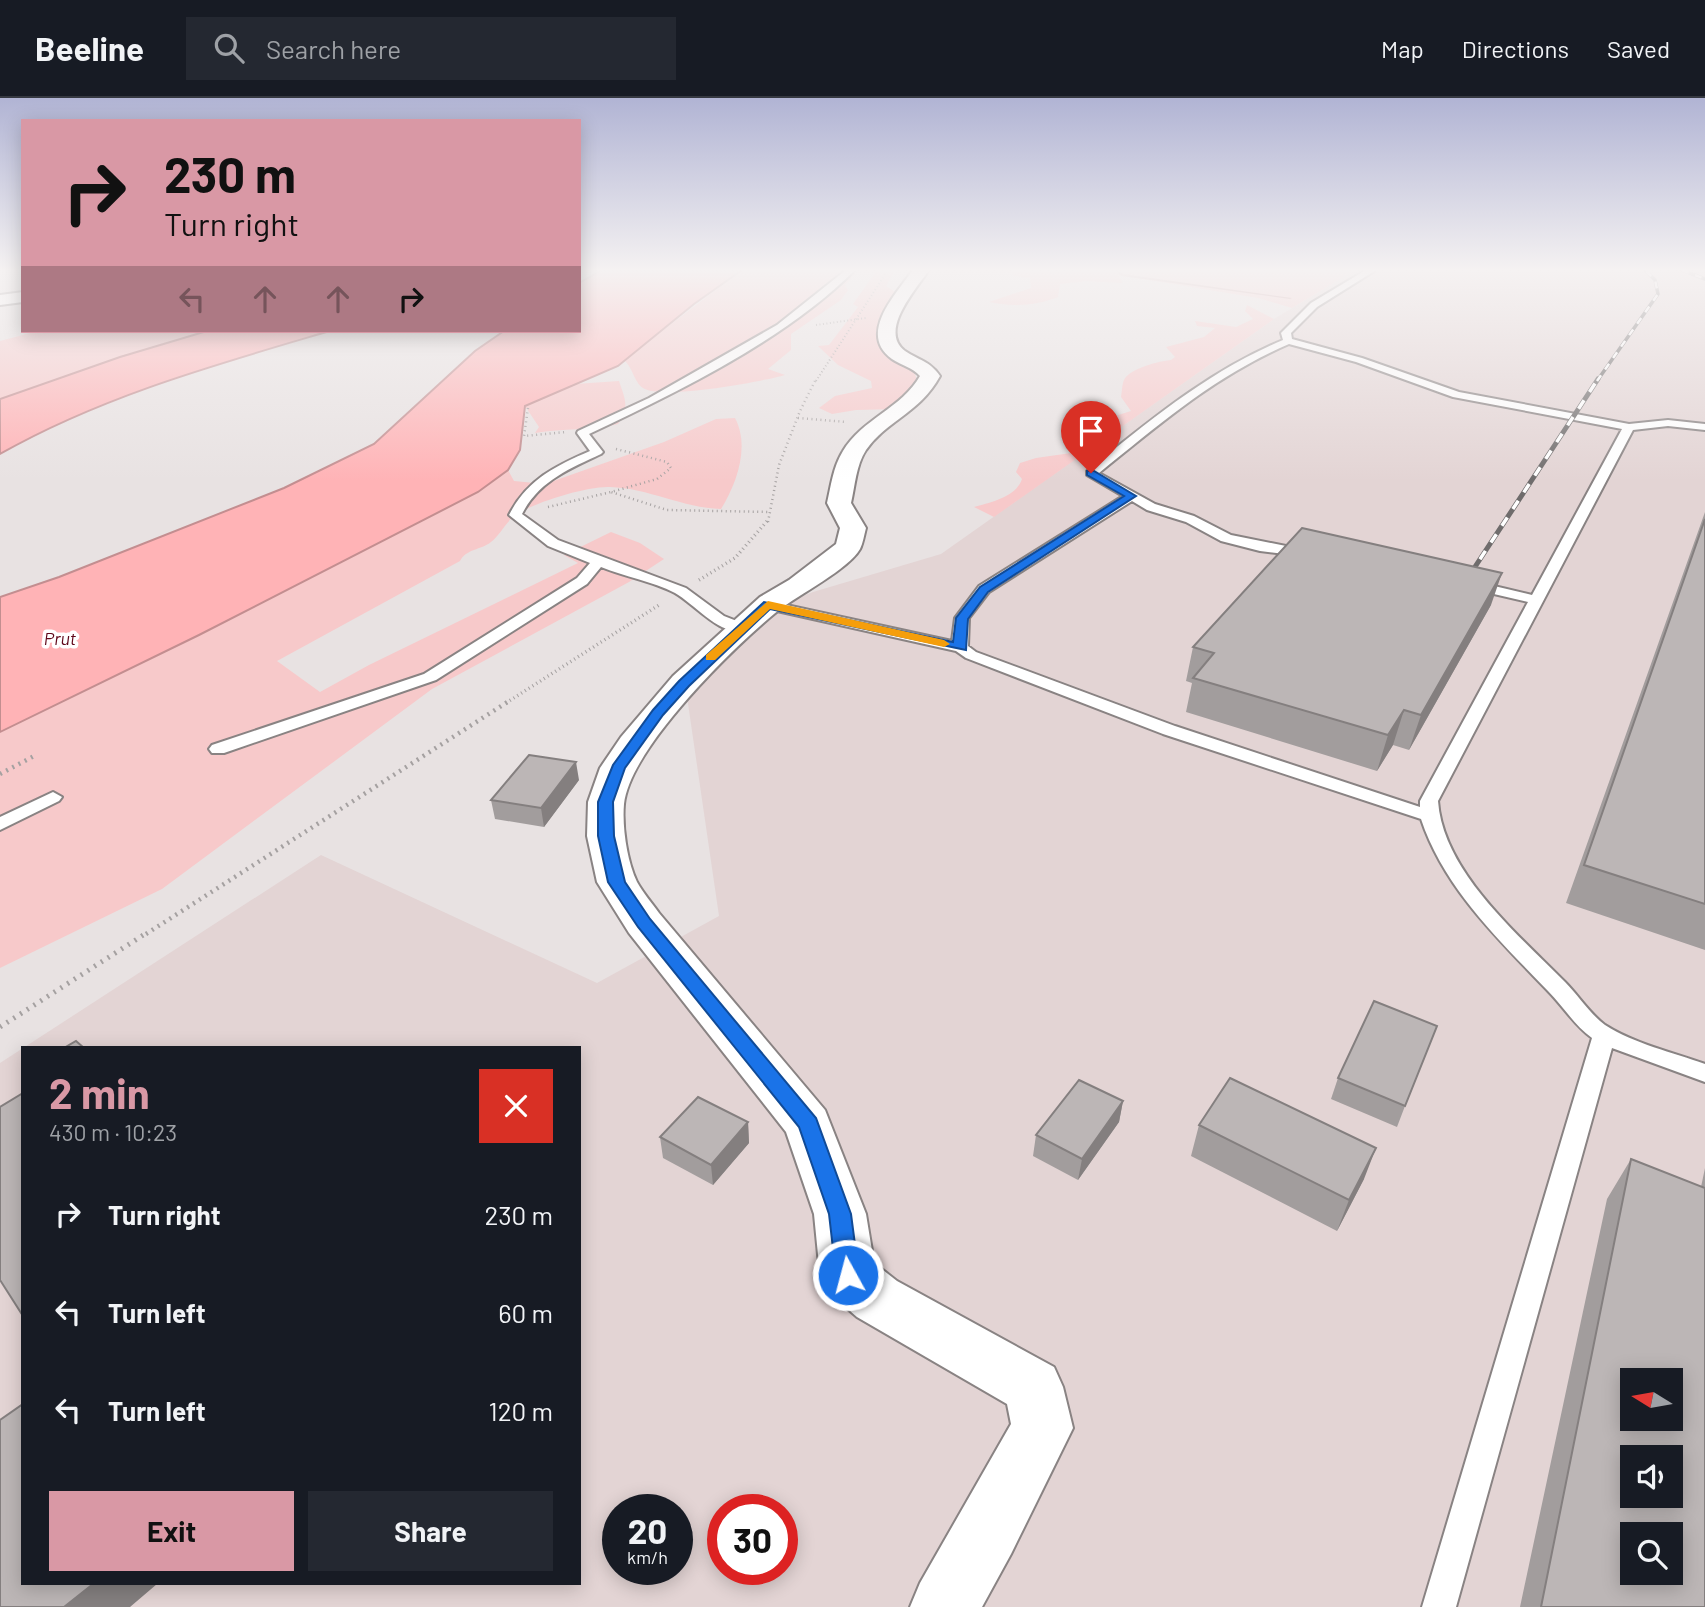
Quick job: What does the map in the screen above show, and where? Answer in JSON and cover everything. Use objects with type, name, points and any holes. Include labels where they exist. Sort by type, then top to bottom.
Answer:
[{"type":"street","points":[[890,340],[896,354],[926,369],[930,376],[913,401],[879,425],[856,446],[847,467],[839,503],[853,528],[848,547],[799,586],[755,616],[684,683],[633,744],[618,768],[606,802],[606,836],[617,882],[644,923],[808,1124],[840,1214],[848,1275],[877,1300],[1033,1387],[1042,1428],[988,1531],[943,1607]]},
{"type":"lane","points":[[757,340],[653,400],[582,433],[597,452],[548,474],[522,499],[515,515],[553,543],[681,590],[719,619],[755,616],[961,648],[1169,730],[1427,815]]},
{"type":"lane","points":[[1319,555],[1260,548],[1226,538],[1190,519],[1151,507],[1091,473],[1197,389],[1253,356],[1288,341],[1359,360],[1457,394],[1629,427],[1668,423],[1705,427]]},
{"type":"lane","points":[[1629,427],[1429,801],[1427,815],[1450,863],[1473,895],[1522,953],[1560,990],[1580,1016],[1604,1035],[1705,1073]]},
{"type":"lane","points":[[961,648],[959,640],[962,618],[984,589],[1131,496]]},
{"type":"lane","points":[[218,749],[430,677],[582,581],[599,561]]},
{"type":"lane","points":[[1455,581],[1536,600]]},
{"type":"lane","points":[[0,824],[53,797]]},
{"type":"lane","points":[[1438,1607],[1604,1035]]},
{"type":"path","points":[[0,1027],[735,558],[768,523],[779,465],[798,418],[825,363],[849,340]]},
{"type":"path","points":[[515,515],[657,480],[671,468],[667,462],[608,448],[582,433],[569,431],[524,436],[528,408]]},
{"type":"path","points":[[798,418],[879,425]]},
{"type":"path","points":[[611,492],[667,510],[770,512]]},
{"type":"path","points":[[0,774],[34,756]]},
{"type":"shaded area","points":[[2,340],[175,340],[0,399],[0,341]]},
{"type":"shaded area","points":[[650,340],[791,340],[791,350],[768,369],[785,375],[692,391],[656,392],[645,389],[624,360]]},
{"type":"shaded area","points":[[832,340],[895,340],[911,363],[918,383],[905,396],[899,398],[903,405],[897,409],[856,410],[832,414],[819,408],[835,396],[872,388],[871,381],[838,365],[818,346],[829,345]]},
{"type":"shaded area","points":[[1191,340],[1244,340],[994,517],[974,507],[1002,498],[1014,490],[1022,479],[1016,472],[1020,463],[1071,453],[1065,441],[1112,417],[1131,411],[1121,397],[1124,380],[1132,372],[1175,357],[1166,347]]},
{"type":"shaded area","points":[[1244,340],[1705,340],[1705,1607],[0,1607],[0,1063],[21,1049],[21,1585],[581,1585],[581,1046],[26,1046],[321,855],[597,983],[719,916],[685,683],[783,604],[813,592],[941,554]]},
{"type":"shaded area","points":[[619,381],[625,408],[618,424],[535,433],[539,427],[525,406],[575,384]]},
{"type":"shaded area","points":[[735,418],[741,440],[740,464],[721,509],[610,487],[588,489],[549,500],[517,514],[491,542],[466,554],[460,561],[277,661],[320,692],[369,665],[578,563],[564,555],[611,532],[640,543],[664,559],[629,582],[432,689],[162,889],[0,968],[0,732],[199,635],[478,492],[508,470],[514,481],[545,484],[664,442],[716,419]]},
{"type":"water","points":[[175,340],[299,340],[203,369],[120,398],[39,433],[0,454],[0,399]]},
{"type":"water","name":"Prut","points":[[490,340],[649,340],[618,366],[525,406],[520,450],[508,470],[478,492],[199,635],[0,732],[0,597],[59,577],[284,488],[374,444],[475,351]]},
{"type":"building","points":[[1705,519],[1705,904],[1584,865]]},
{"type":"building","points":[[1302,528],[1502,573],[1421,715],[1404,710],[1388,735],[1193,678],[1214,653],[1193,647]]},
{"type":"building","points":[[529,755],[576,762],[541,808],[491,800]]},
{"type":"building","points":[[1374,1001],[1437,1026],[1405,1106],[1338,1078]]},
{"type":"building","points":[[76,1041],[82,1046],[67,1046]]},
{"type":"building","points":[[1230,1078],[1376,1148],[1349,1200],[1199,1125]]},
{"type":"building","points":[[1079,1080],[1123,1101],[1082,1159],[1036,1135]]},
{"type":"building","points":[[21,1094],[21,1313],[0,1280],[0,1107]]},
{"type":"building","points":[[698,1097],[748,1122],[711,1165],[660,1137]]},
{"type":"building","points":[[1631,1159],[1705,1188],[1705,1607],[1541,1607]]},
{"type":"building","points":[[21,1405],[21,1585],[92,1585],[64,1607],[0,1607],[0,1420]]},
{"type":"railway","points":[[1597,381],[1625,340]]},
{"type":"railway","points":[[1469,576],[1598,379]]},
{"type":"slow traffic","points":[[711,658],[768,605],[944,644]]},
{"type":"route","points":[[848,1275],[840,1214],[808,1124],[757,1058],[644,923],[617,882],[606,836],[606,802],[618,768],[658,712],[684,683],[768,605],[961,648],[959,640],[962,618],[984,589],[1131,496],[1091,473]]}]
